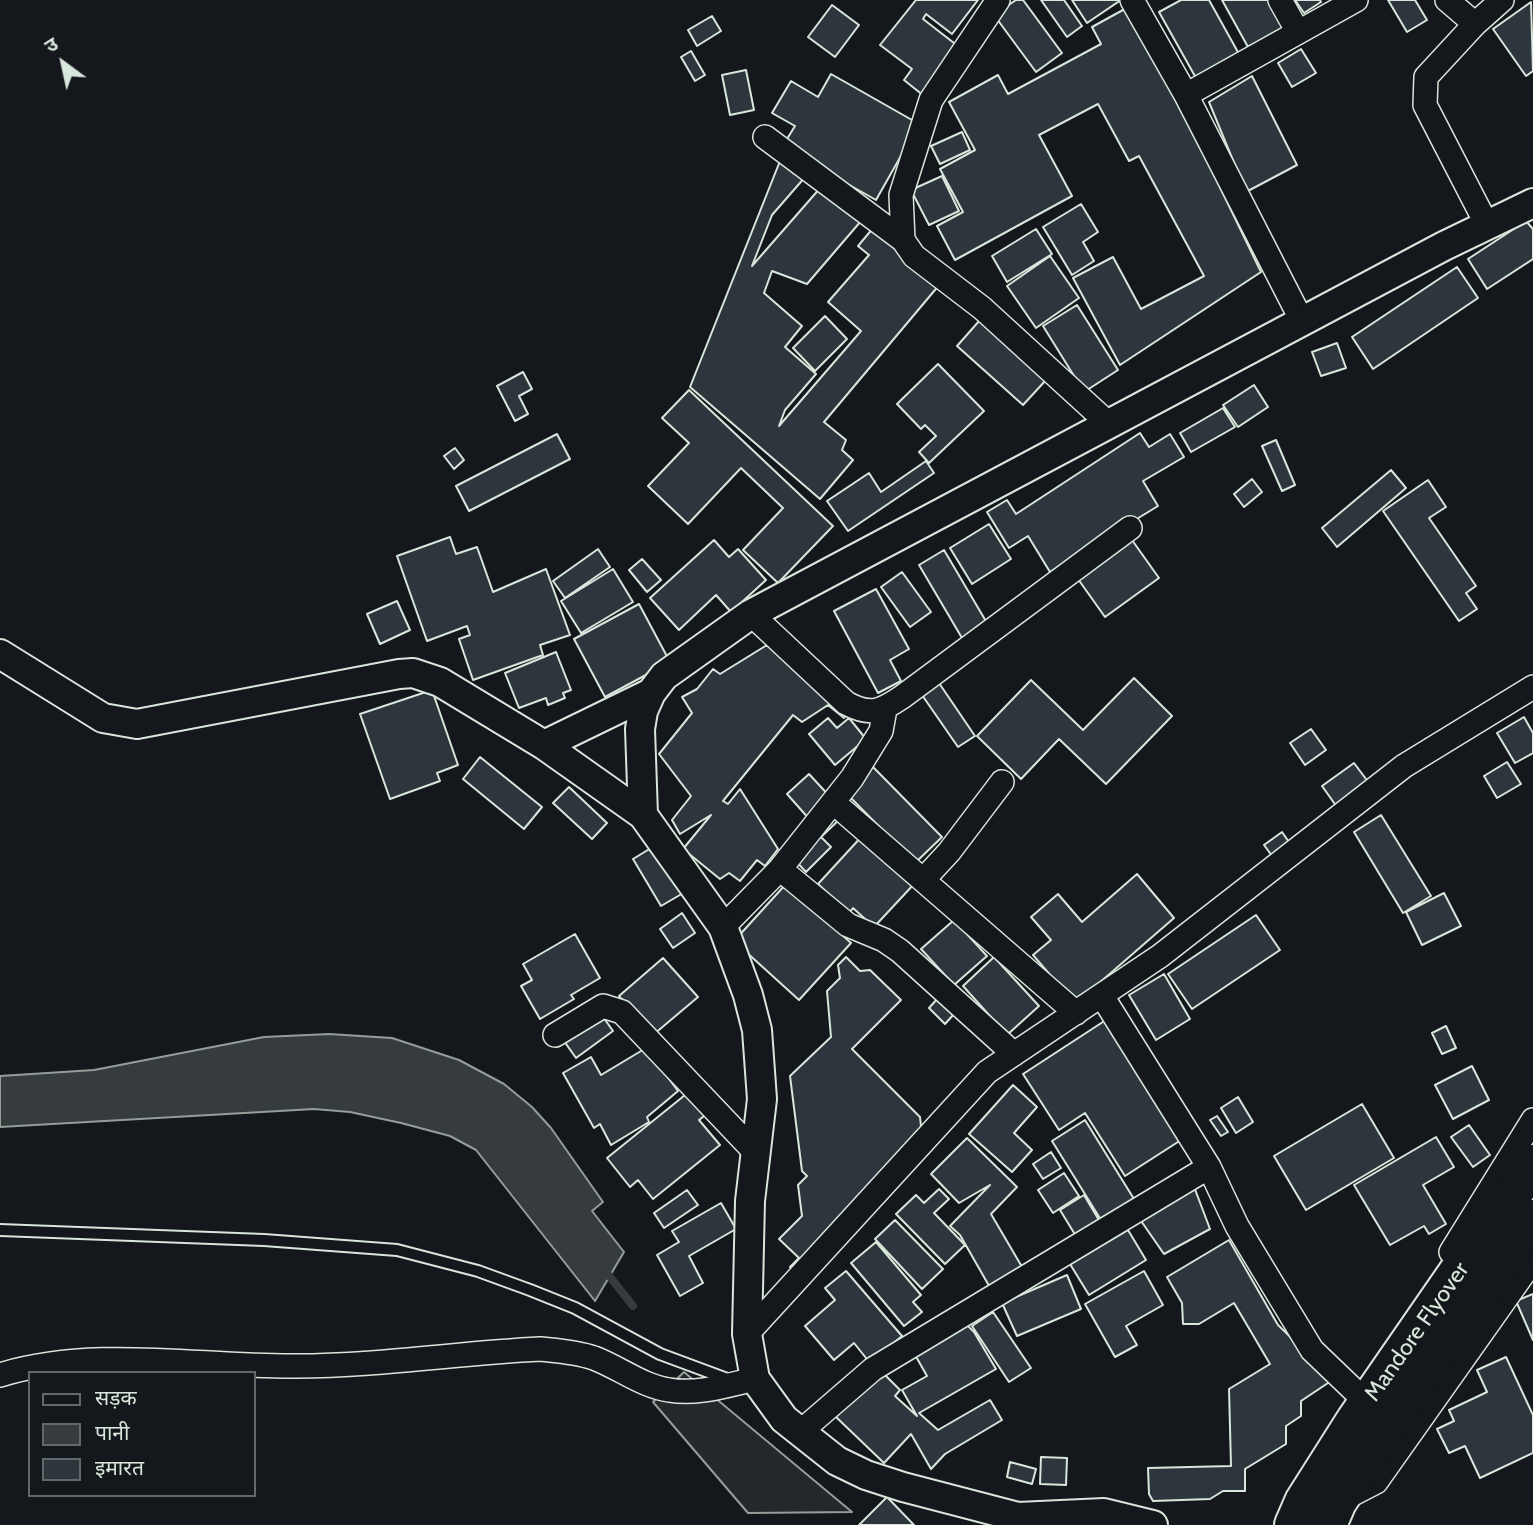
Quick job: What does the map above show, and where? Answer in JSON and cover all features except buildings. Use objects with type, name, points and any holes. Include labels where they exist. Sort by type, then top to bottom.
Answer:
[{"type":"highway","name":"Mandore Flyover","points":[[1315,1513],[1365,1417],[1533,1164]]},
{"type":"highway","name":"Mandore Flyover","points":[[1365,1417],[1533,1219]]},
{"type":"street","points":[[903,240],[901,195],[932,100],[998,0]]},
{"type":"street","points":[[1132,0],[1186,95],[1303,323]]},
{"type":"street","points":[[1280,0],[1298,33]]},
{"type":"street","points":[[1186,95],[1356,0]]},
{"type":"street","points":[[1447,0],[1475,24]]},
{"type":"street","points":[[1487,225],[1425,105],[1426,76],[1475,24],[1502,0]]},
{"type":"street","points":[[765,137],[903,240],[914,256],[982,308],[1109,424]]},
{"type":"street","points":[[544,745],[651,692],[680,662],[751,614],[1533,203]]},
{"type":"street","points":[[751,614],[846,704],[863,713],[875,713],[885,709],[1130,528]]},
{"type":"street","points":[[0,654],[103,718],[137,724],[413,673],[440,682],[544,745],[643,815],[723,928],[748,995],[758,1040],[762,1099],[750,1201],[747,1381],[799,1433],[837,1461],[866,1475],[1025,1521],[1104,1513],[1153,1525]]},
{"type":"street","points":[[747,1334],[925,1144],[960,1100],[988,1072],[1102,996],[1223,909],[1404,766],[1533,687]]},
{"type":"street","points":[[643,815],[640,729],[643,711],[651,692]]},
{"type":"street","points":[[723,928],[780,869],[832,803],[881,731],[885,709]]},
{"type":"street","points":[[923,879],[949,852],[1002,782]]},
{"type":"street","points":[[832,803],[1076,1013]]},
{"type":"street","points":[[780,869],[848,925],[884,940],[900,951],[1014,1054]]},
{"type":"street","points":[[1102,996],[1209,1167],[1237,1226],[1312,1350],[1365,1417],[1533,1120]]},
{"type":"street","points":[[555,1035],[603,1006],[622,1012],[755,1152]]},
{"type":"street","points":[[799,1433],[873,1369],[1209,1167]]},
{"type":"street","points":[[1315,1513],[1376,1482],[1533,1260]]},
{"type":"street","points":[[0,1376],[37,1366],[84,1361],[175,1361],[298,1366],[540,1349],[568,1352],[594,1359],[650,1385],[670,1390],[691,1392],[747,1381]]},
{"type":"lane","points":[[0,1230],[286,1241],[397,1250],[478,1271],[530,1290],[575,1308],[660,1354],[747,1381]]},
{"type":"shaded area","points":[[684,1372],[852,1512],[748,1513],[653,1402]]},
{"type":"water","points":[[329,1034],[392,1038],[459,1060],[504,1084],[532,1107],[551,1128],[603,1202],[592,1211],[624,1252],[595,1301],[476,1150],[450,1136],[350,1112],[314,1109],[0,1127],[0,1076],[94,1070],[264,1037]]},
{"type":"waterway","points":[[603,1268],[633,1306]]}]
